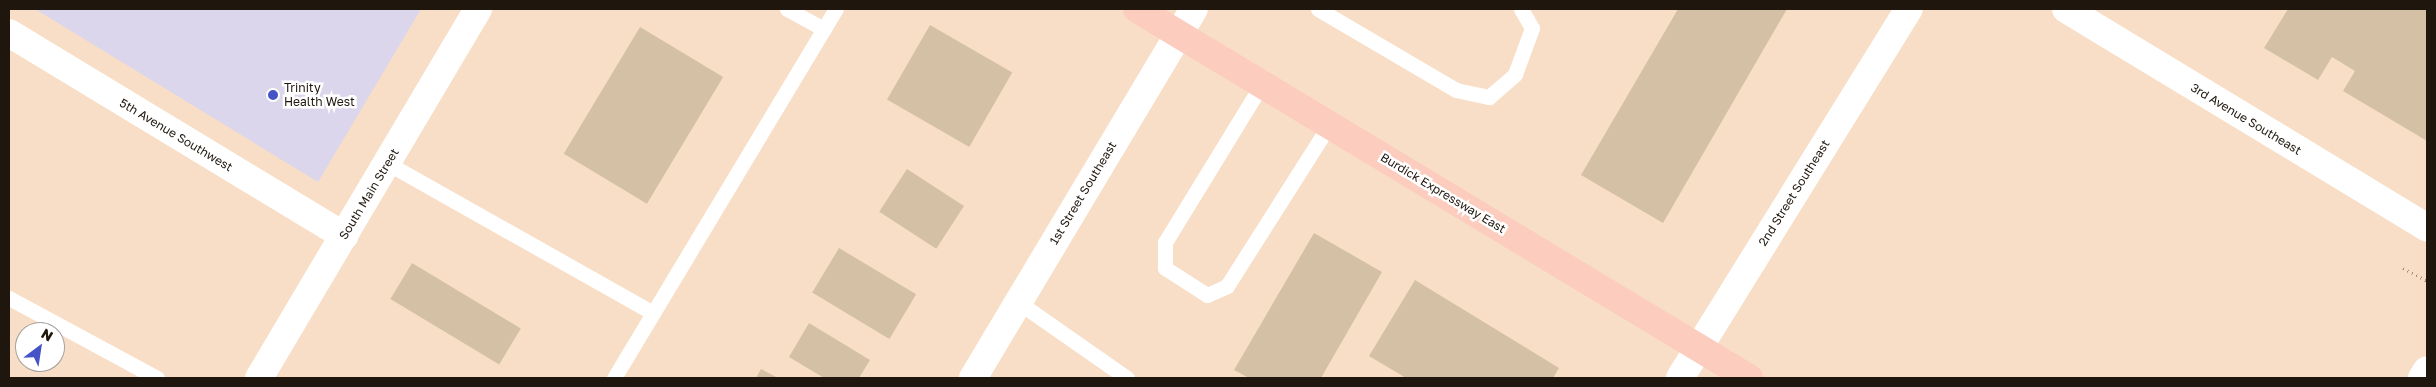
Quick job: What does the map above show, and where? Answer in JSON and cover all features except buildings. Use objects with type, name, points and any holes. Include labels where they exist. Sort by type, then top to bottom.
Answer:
[{"type":"main road","name":"Burdick Expressway East","points":[[1136,9],[1749,378]]},
{"type":"street","name":"South Main Street","points":[[259,378],[478,9]]},
{"type":"street","name":"1st Street Southeast","points":[[973,378],[1194,9]]},
{"type":"street","name":"2nd Street Southeast","points":[[1680,378],[1909,9]]},
{"type":"street","name":"3rd Avenue Southeast","points":[[2066,9],[2427,228]]},
{"type":"street","name":"5th Avenue Southwest","points":[[9,33],[344,236]]},
{"type":"street","points":[[2422,378],[2427,370]]},
{"type":"lane","points":[[787,9],[824,29]]},
{"type":"lane","points":[[614,378],[836,9]]},
{"type":"lane","points":[[1318,9],[1456,90],[1488,97],[1515,74],[1532,28],[1521,9]]},
{"type":"lane","points":[[1262,84],[1165,242],[1165,268],[1207,295],[1227,286],[1329,125]]},
{"type":"lane","points":[[387,163],[653,313]]},
{"type":"lane","points":[[9,298],[157,378]]},
{"type":"lane","points":[[1018,302],[1127,378]]},
{"type":"path","points":[[2403,268],[2427,281]]},
{"type":"shaded area","name":"Trinity Health West","points":[[35,9],[421,9],[318,182]]},
{"type":"place","name":"Trinity Health West","points":[[273,95]]}]
